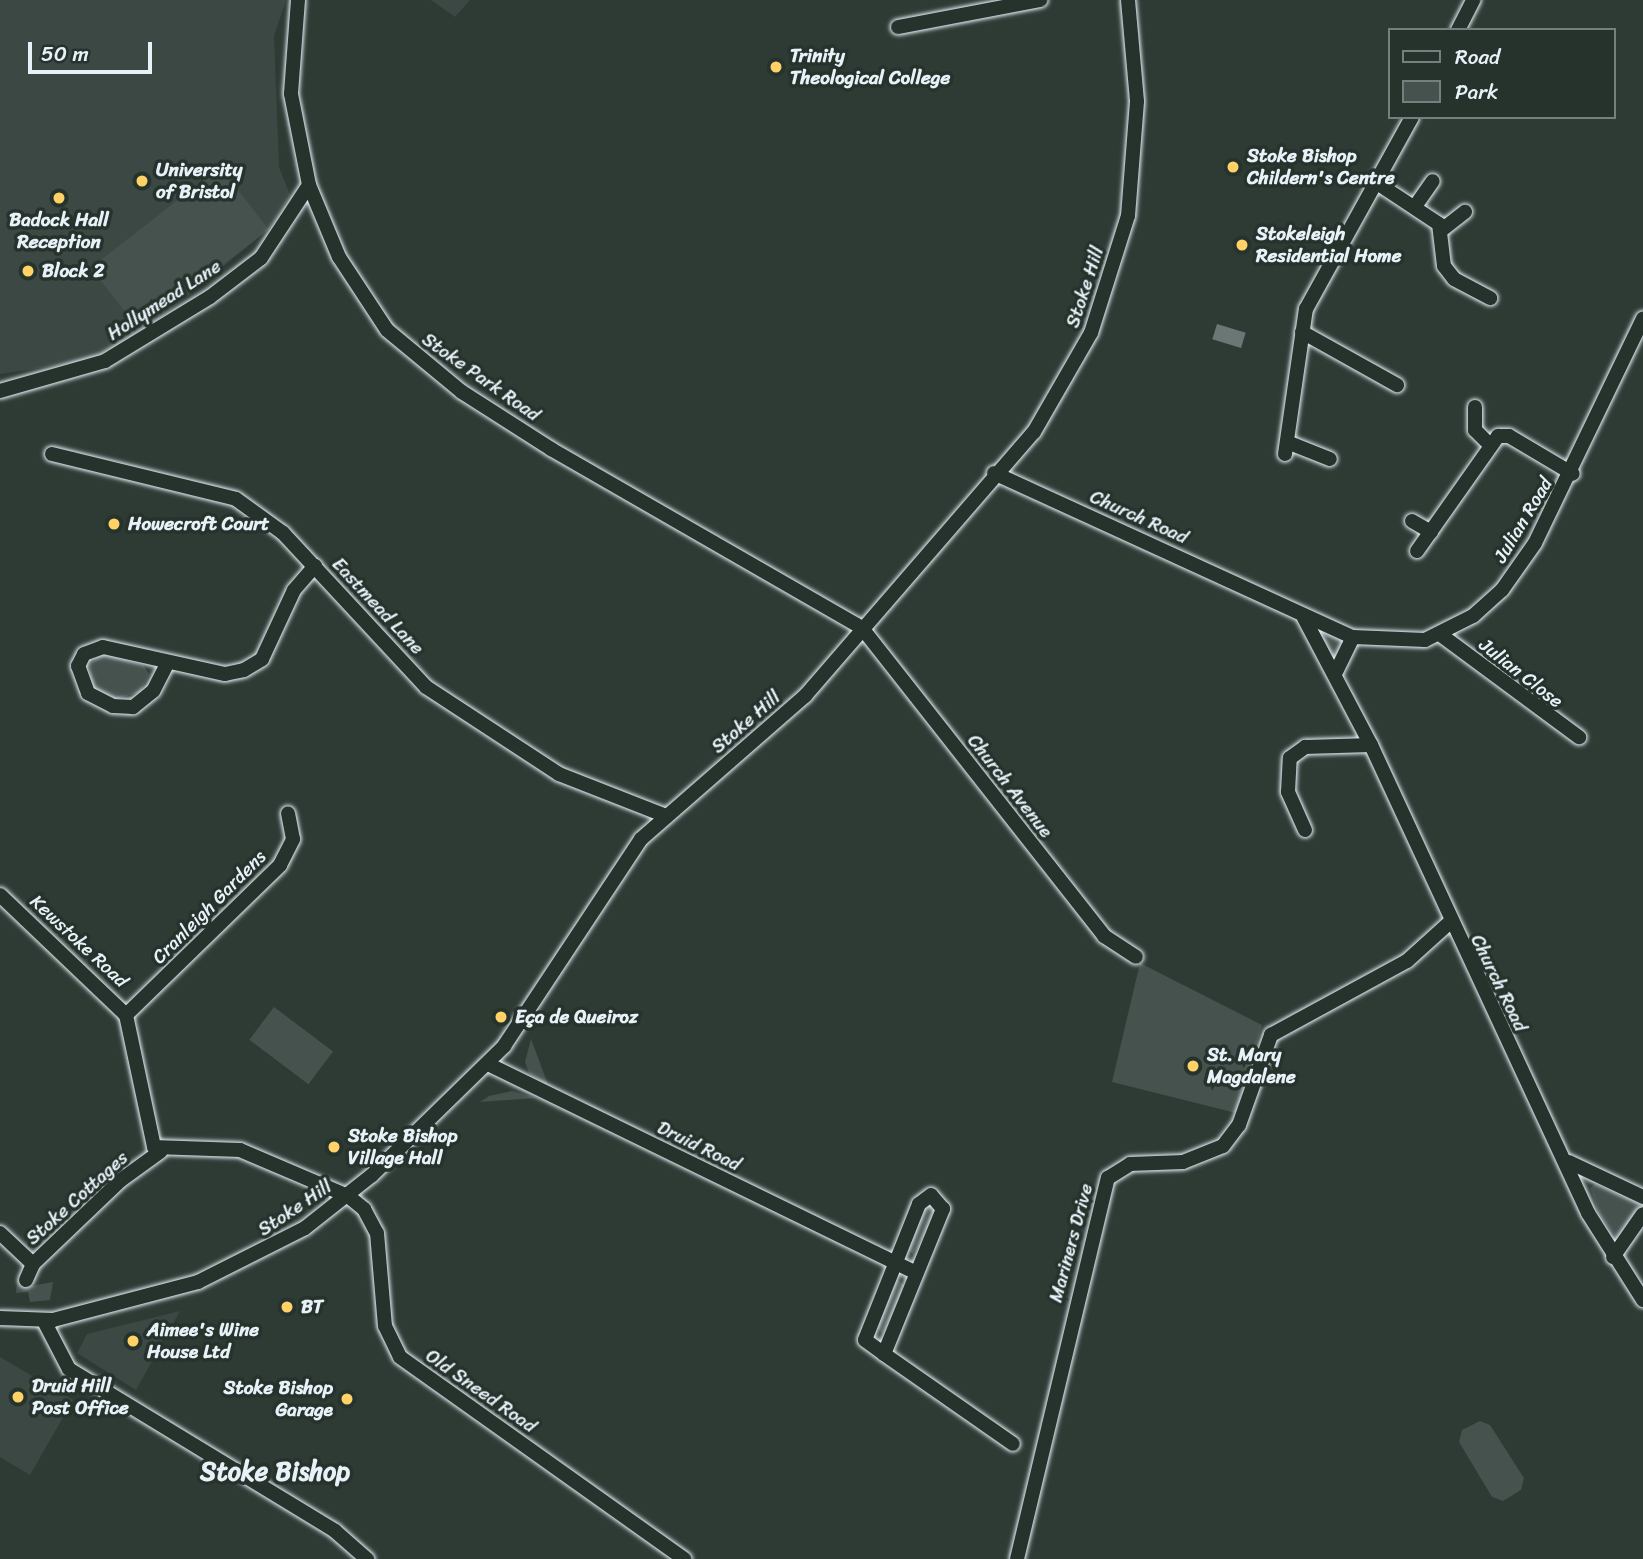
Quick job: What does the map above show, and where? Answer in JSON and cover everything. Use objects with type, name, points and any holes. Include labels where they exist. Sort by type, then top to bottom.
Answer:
[{"type":"street","name":"Stoke Park Road","points":[[298,0],[291,94],[309,185],[346,267],[387,330],[423,363],[551,449],[862,628]]},
{"type":"street","points":[[948,0],[951,16]]},
{"type":"street","points":[[898,27],[1040,0]]},
{"type":"street","name":"Stoke Hill","points":[[0,1318],[44,1321],[131,1304],[233,1267],[348,1196],[488,1064],[548,984],[621,866],[666,816],[805,696],[1057,401],[1091,333],[1128,216],[1138,102],[1128,0]]},
{"type":"street","points":[[1459,28],[1473,0]]},
{"type":"street","points":[[1330,459],[1286,448],[1302,332],[1314,293],[1411,119]]},
{"type":"street","points":[[1416,205],[1433,181]]},
{"type":"street","points":[[1377,183],[1416,205],[1443,229],[1444,266],[1454,279],[1490,298]]},
{"type":"street","name":"Hollymead Lane","points":[[0,391],[105,361],[210,297],[261,258],[309,185]]},
{"type":"street","points":[[1443,229],[1465,212]]},
{"type":"street","name":"Julian Road","points":[[1353,637],[1403,644],[1441,635],[1502,590],[1573,474],[1643,318]]},
{"type":"street","points":[[1302,332],[1396,385]]},
{"type":"street","points":[[1475,408],[1475,430],[1489,444]]},
{"type":"street","points":[[1417,551],[1489,444],[1510,436],[1573,474]]},
{"type":"street","name":"Eastmead Lane","points":[[52,454],[219,491],[263,515],[315,566],[426,687],[559,774],[666,816]]},
{"type":"street","name":"Church Road","points":[[994,474],[1304,618],[1353,637]]},
{"type":"street","points":[[1412,521],[1431,532]]},
{"type":"street","points":[[167,664],[153,691],[133,707],[93,697],[78,666],[84,654],[103,647],[167,664],[225,674],[255,665],[294,590],[315,566]]},
{"type":"street","name":"Church Road","points":[[1304,618],[1370,745],[1449,923],[1569,1162],[1613,1257],[1643,1300]]},
{"type":"street","name":"Church Avenue","points":[[862,628],[1104,936],[1136,957]]},
{"type":"street","name":"Julian Close","points":[[1441,635],[1580,737]]},
{"type":"street","points":[[1335,674],[1353,637]]},
{"type":"street","points":[[1305,830],[1288,792],[1290,758],[1305,747],[1370,745]]},
{"type":"street","name":"Cranleigh Gardens","points":[[126,1015],[280,865],[293,839],[288,813]]},
{"type":"street","name":"Kewstoke Road","points":[[0,895],[126,1015],[150,1136],[161,1151]]},
{"type":"street","name":"Mariners Drive","points":[[1017,1559],[1108,1178],[1130,1164],[1183,1163],[1223,1146],[1239,1125],[1271,1035],[1407,961],[1449,923]]},
{"type":"street","name":"Druid Road","points":[[488,1064],[916,1273]]},
{"type":"street","points":[[161,1151],[240,1150],[348,1196]]},
{"type":"street","name":"Stoke Cottages","points":[[26,1280],[33,1264],[161,1151]]},
{"type":"street","points":[[1569,1162],[1643,1197]]},
{"type":"street","points":[[884,1354],[943,1209],[931,1195],[919,1203],[893,1263],[865,1340],[884,1354],[1013,1444]]},
{"type":"street","name":"Old Sneed Road","points":[[348,1196],[364,1209],[377,1233],[385,1326],[400,1357],[684,1559]]},
{"type":"street","points":[[1613,1257],[1643,1214]]},
{"type":"street","points":[[0,1233],[33,1264]]},
{"type":"street","points":[[44,1321],[69,1369],[335,1531],[367,1559]]},
{"type":"shaded area","name":"University of Bristol","points":[[0,0],[286,0],[274,36],[279,167],[290,195],[269,229],[143,332],[86,361],[0,374]]},
{"type":"shaded area","points":[[431,0],[470,0],[455,17]]},
{"type":"shaded area","points":[[1217,324],[1246,333],[1241,348],[1212,339]]},
{"type":"shaded area","points":[[180,1311],[136,1390],[77,1353],[87,1334]]},
{"type":"shaded area","points":[[0,1357],[73,1400],[30,1475],[0,1457]]},
{"type":"green space","points":[[220,167],[269,229],[139,330],[91,268]]},
{"type":"green space","points":[[1316,626],[1345,639],[1334,662]]},
{"type":"green space","points":[[103,654],[144,666],[149,674],[140,692],[116,699],[93,688],[89,664]]},
{"type":"green space","points":[[1140,963],[1262,1025],[1236,1113],[1112,1082]]},
{"type":"green space","points":[[274,1007],[333,1052],[308,1084],[249,1040]]},
{"type":"green space","points":[[531,1039],[549,1087],[529,1073],[525,1062]]},
{"type":"green space","points":[[512,1091],[536,1098],[480,1102],[489,1096]]},
{"type":"green space","points":[[1595,1184],[1641,1205],[1617,1239],[1599,1213],[1590,1188]]},
{"type":"green space","points":[[929,1201],[939,1207],[913,1254],[907,1248]]},
{"type":"green space","points":[[17,1279],[31,1286],[53,1282],[50,1300],[30,1302],[28,1292],[16,1293]]},
{"type":"green space","points":[[896,1279],[906,1286],[882,1334],[877,1327]]},
{"type":"green space","points":[[1480,1421],[1490,1425],[1524,1478],[1521,1490],[1503,1501],[1492,1497],[1459,1442],[1462,1430]]},
{"type":"place","name":"Trinity Theological College","points":[[776,67]]},
{"type":"place","name":"Stoke Bishop Childern's Centre","points":[[1233,167]]},
{"type":"place","name":"University of Bristol","points":[[142,181]]},
{"type":"place","name":"Badock Hall Reception","points":[[59,198]]},
{"type":"place","name":"Stokeleigh Residential Home","points":[[1242,245]]},
{"type":"place","name":"Block 2","points":[[28,271]]},
{"type":"place","name":"Howecroft Court","points":[[114,524]]},
{"type":"place","name":"Eça de Queiroz","points":[[501,1017]]},
{"type":"place","name":"St. Mary Magdalene","points":[[1193,1066]]},
{"type":"place","name":"Stoke Bishop Village Hall","points":[[334,1147]]},
{"type":"place","name":"BT","points":[[287,1307]]},
{"type":"place","name":"Aimee's Wine House Ltd","points":[[133,1341]]},
{"type":"place","name":"Druid Hill Post Office","points":[[18,1397]]},
{"type":"place","name":"Stoke Bishop Garage","points":[[347,1399]]},
{"type":"district","name":"Stoke Bishop","points":[[275,1472]]}]
